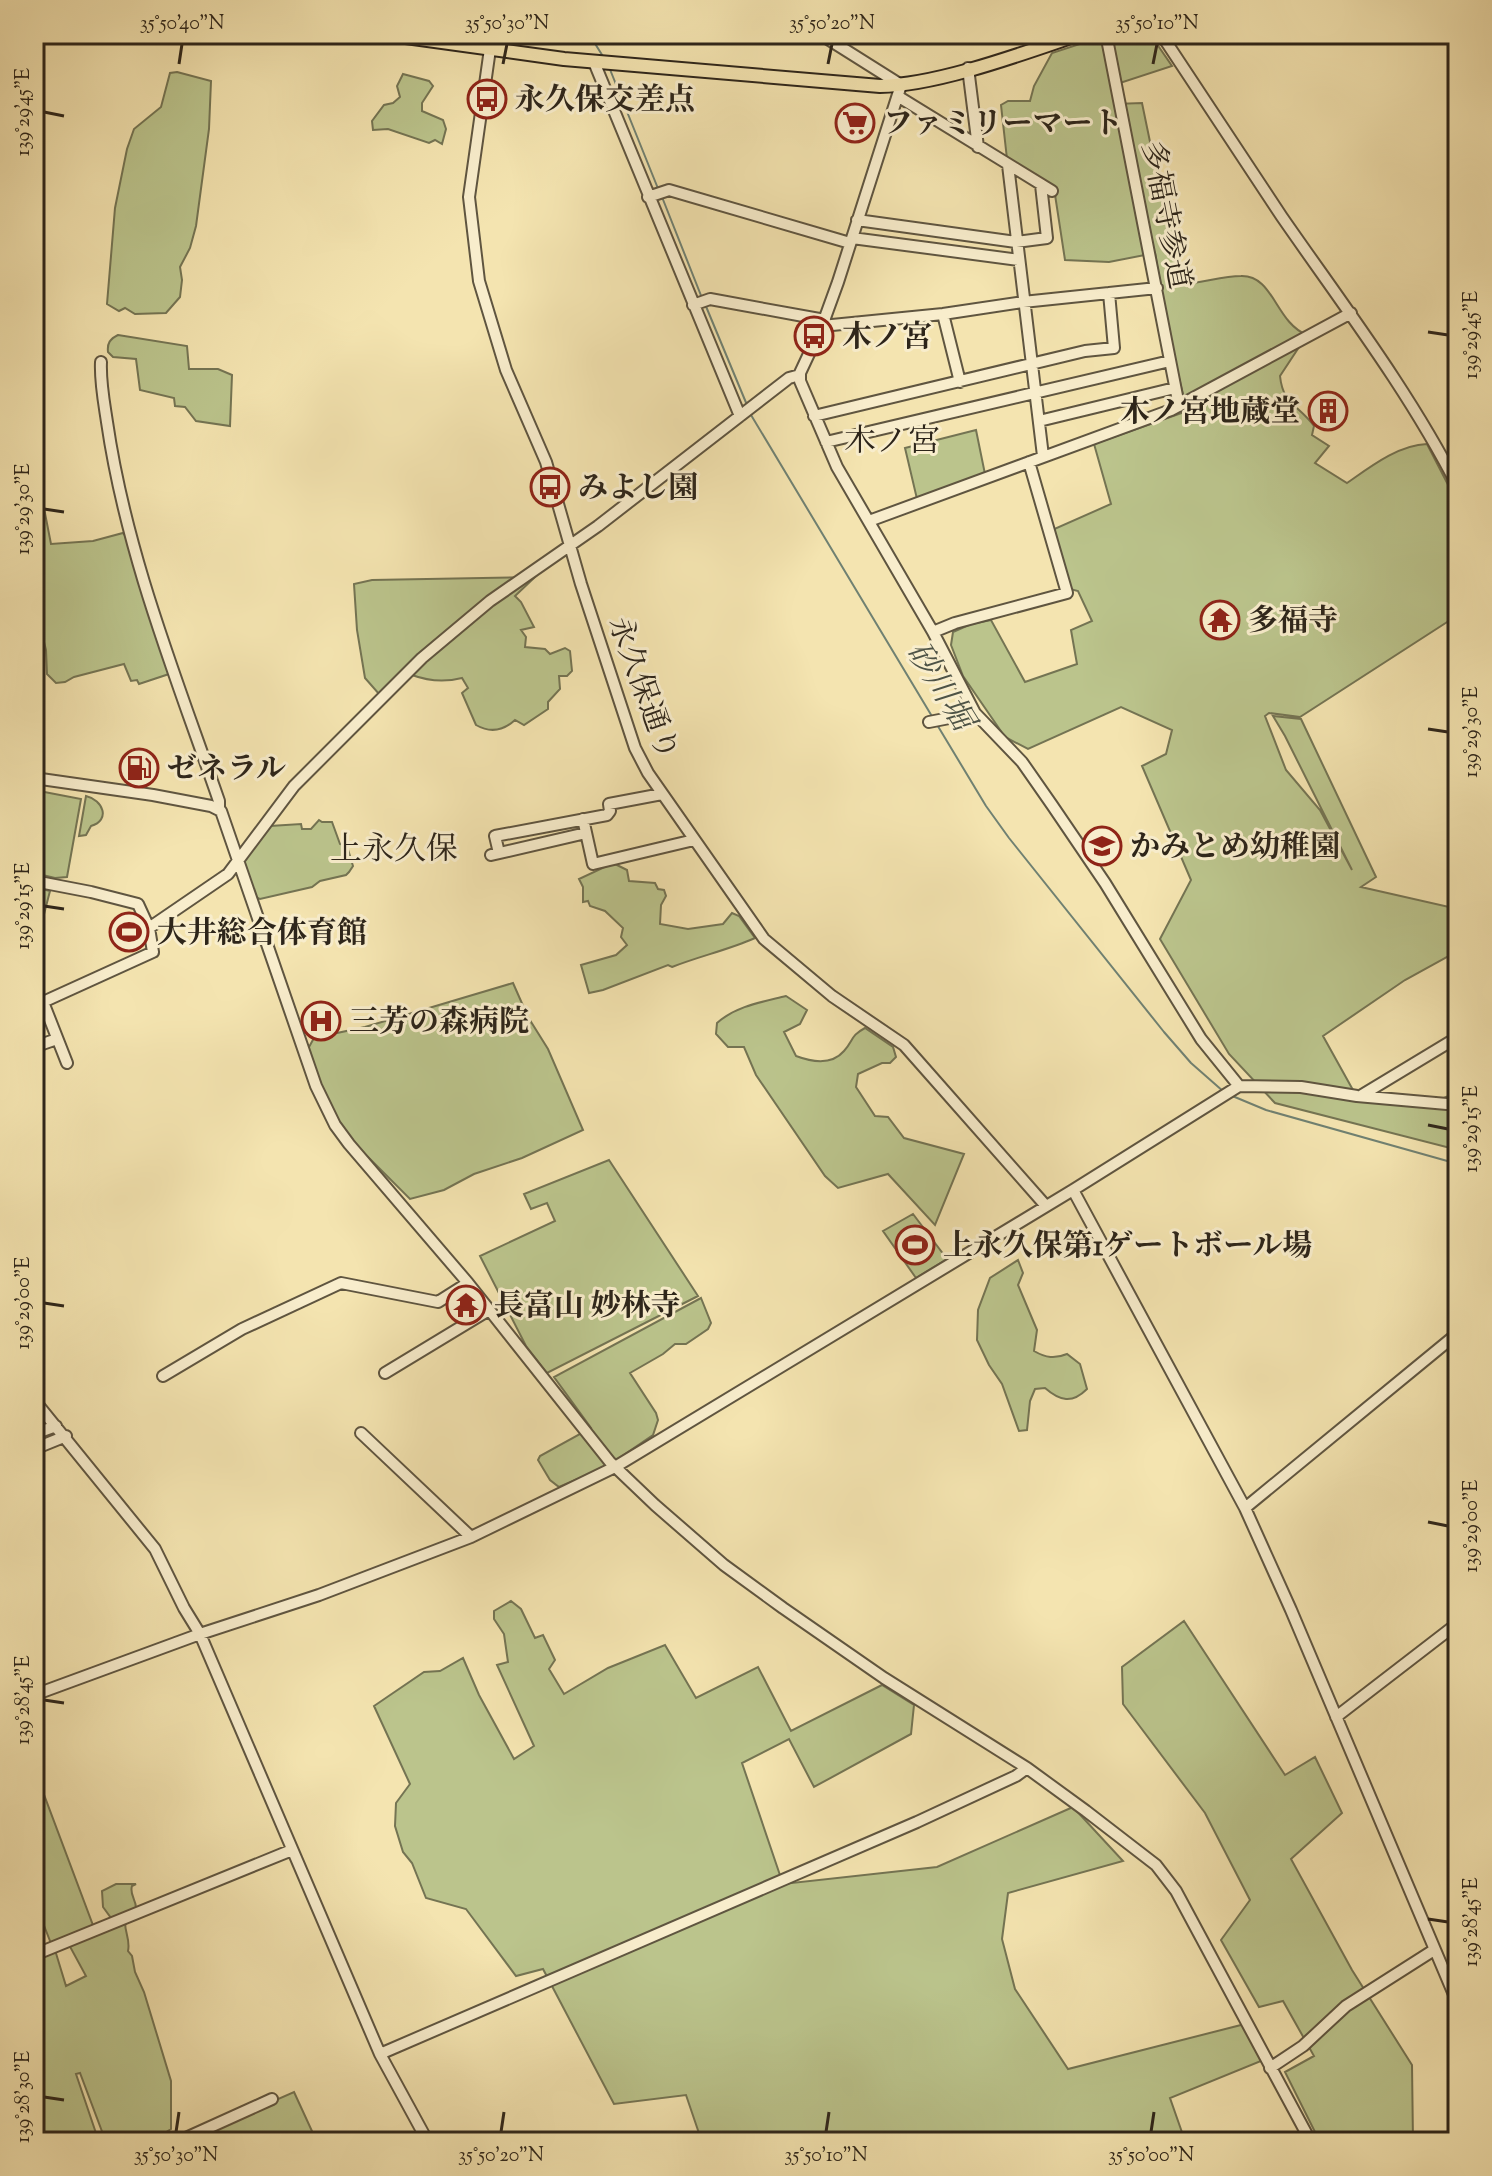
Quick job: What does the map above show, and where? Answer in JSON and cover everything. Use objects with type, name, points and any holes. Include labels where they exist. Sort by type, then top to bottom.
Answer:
[{"type":"main road","points":[[384,34],[485,44],[613,64],[900,91],[1080,34]]},
{"type":"street","points":[[820,34],[978,147],[1052,191]]},
{"type":"street","name":"多福寺参道","points":[[1106,34],[1179,406]]},
{"type":"street","points":[[1161,34],[1282,217],[1351,313],[1429,433],[1458,487]]},
{"type":"street","name":"永久保通り","points":[[485,44],[469,197],[479,281],[506,370],[546,462],[581,584],[635,748],[662,794],[764,939],[832,996],[904,1045],[1046,1206]]},
{"type":"street","points":[[595,62],[648,197],[741,415]]},
{"type":"street","points":[[968,68],[978,147]]},
{"type":"street","points":[[900,91],[823,323],[800,381],[837,467],[933,632],[975,713],[1022,762],[1052,805],[1105,883],[1201,1039],[1236,1088]]},
{"type":"street","points":[[1008,165],[1043,456]]},
{"type":"street","points":[[857,220],[1016,242],[1047,238],[1041,185]]},
{"type":"street","points":[[648,197],[663,190],[851,240],[1019,260]]},
{"type":"street","points":[[933,248],[935,231]]},
{"type":"street","points":[[694,305],[708,299],[823,323],[943,314],[1157,288]]},
{"type":"street","points":[[814,416],[1085,351],[1114,348],[1109,293]]},
{"type":"street","points":[[869,521],[1179,406],[1351,313]]},
{"type":"street","points":[[943,314],[960,382]]},
{"type":"street","points":[[826,442],[1170,361]]},
{"type":"street","points":[[101,362],[111,453],[120,497],[189,720],[323,1105],[349,1144],[468,1283],[615,1467],[724,1565],[896,1685],[1027,1768],[1156,1865],[1176,1891],[1311,2142]]},
{"type":"street","points":[[149,928],[218,883],[239,862],[294,786],[422,658],[490,601],[571,546],[789,378],[800,375]]},
{"type":"street","points":[[1039,421],[1175,388]]},
{"type":"street","points":[[933,632],[955,623],[1067,593],[1029,462]]},
{"type":"street","points":[[929,722],[975,713]]},
{"type":"street","points":[[34,778],[153,795],[219,809]]},
{"type":"street","points":[[586,833],[495,854],[495,836],[607,815],[609,804],[662,794]]},
{"type":"street","points":[[583,819],[593,864],[694,840]]},
{"type":"street","points":[[34,881],[138,904],[149,928],[153,952],[38,1001],[67,1063]]},
{"type":"street","points":[[1362,1095],[1458,1037]]},
{"type":"street","points":[[34,1047],[57,1039]]},
{"type":"street","points":[[34,1695],[200,1634],[319,1595],[471,1537],[615,1467],[1236,1088],[1301,1087],[1458,1105]]},
{"type":"street","points":[[1073,1190],[1245,1508],[1458,2004]]},
{"type":"street","points":[[163,1376],[242,1329],[341,1283],[438,1302],[468,1283]]},
{"type":"street","points":[[385,1373],[489,1310]]},
{"type":"street","points":[[1245,1508],[1458,1333]]},
{"type":"street","points":[[34,1400],[155,1549],[200,1634],[380,2054],[428,2142]]},
{"type":"street","points":[[34,1434],[56,1426]]},
{"type":"street","points":[[361,1433],[471,1537]]},
{"type":"street","points":[[34,1449],[66,1436]]},
{"type":"street","points":[[1336,1717],[1458,1623]]},
{"type":"street","points":[[380,2054],[917,1822],[1027,1768]]},
{"type":"street","points":[[34,1955],[292,1850]]},
{"type":"street","points":[[1270,2068],[1303,2046],[1346,2006],[1434,1950]]},
{"type":"street","points":[[177,2142],[272,2099]]},
{"type":"green space","points":[[1150,34],[1172,66],[1120,83],[1110,36]]},
{"type":"green space","points":[[1101,37],[1115,104],[1142,103],[1167,224],[1173,223],[1183,254],[1178,259],[1184,284],[1234,276],[1252,278],[1268,291],[1296,329],[1307,335],[1280,376],[1288,399],[1314,426],[1312,435],[1329,446],[1315,463],[1347,483],[1395,453],[1427,444],[1458,504],[1458,615],[1300,717],[1269,713],[1265,716],[1286,770],[1320,810],[1352,870],[1273,716],[1301,719],[1376,877],[1361,887],[1458,909],[1458,951],[1405,980],[1323,1036],[1358,1099],[1427,1105],[1458,1092],[1458,1150],[1275,1103],[1229,1054],[1160,939],[1191,880],[1142,766],[1166,754],[1172,730],[1121,707],[1028,749],[1005,737],[963,676],[951,645],[953,632],[991,620],[1025,682],[1077,664],[1071,630],[1092,621],[1078,591],[1070,589],[1052,530],[1111,504],[1094,444],[1187,411],[1168,332],[1155,253],[1109,262],[1065,260],[1054,188],[1007,159],[1001,105],[1008,101],[1030,101],[1034,86],[1052,53]]},
{"type":"green space","points":[[170,73],[211,81],[209,129],[196,226],[190,248],[180,267],[180,297],[166,313],[135,314],[125,308],[119,311],[107,304],[115,208],[127,149],[134,129],[161,107]]},
{"type":"green space","points":[[403,74],[429,81],[433,86],[422,103],[422,111],[443,120],[446,129],[442,144],[435,140],[429,143],[388,129],[373,130],[372,121],[384,105],[400,97],[397,86]]},
{"type":"green space","points":[[118,335],[187,346],[189,369],[218,369],[232,375],[230,426],[196,421],[185,407],[175,406],[174,398],[140,390],[136,359],[113,357],[108,352],[110,342]]},
{"type":"green space","points":[[976,430],[985,474],[917,499],[905,448]]},
{"type":"green space","points":[[34,457],[51,544],[93,541],[123,533],[129,540],[169,674],[139,684],[137,680],[131,681],[124,664],[65,682],[56,683],[47,674],[46,650],[34,603]]},
{"type":"green space","points":[[535,577],[515,596],[534,627],[521,630],[526,637],[525,647],[545,649],[550,654],[565,648],[570,651],[572,671],[567,676],[559,676],[560,689],[548,702],[548,709],[524,725],[515,720],[496,730],[476,725],[462,693],[468,688],[462,678],[437,680],[412,675],[379,694],[365,678],[354,584],[372,580]]},
{"type":"green space","points":[[34,790],[81,799],[67,877],[55,878],[34,873]]},
{"type":"green space","points":[[86,796],[97,802],[103,815],[86,835],[79,836]]},
{"type":"green space","points":[[319,820],[332,822],[340,844],[347,846],[353,866],[349,872],[320,881],[312,887],[260,899],[255,897],[242,863],[270,826],[301,824],[302,829],[311,829]]},
{"type":"green space","points":[[613,863],[627,870],[629,881],[655,883],[658,889],[664,890],[666,896],[661,905],[660,924],[688,929],[723,924],[732,913],[739,916],[755,938],[589,993],[581,965],[616,955],[627,945],[621,937],[623,928],[605,911],[590,906],[588,901],[583,902],[583,887],[579,879]]},
{"type":"green space","points":[[34,887],[50,891],[34,953]]},
{"type":"green space","points":[[513,983],[528,1017],[548,1049],[583,1130],[522,1158],[474,1174],[444,1190],[410,1199],[352,1141],[333,1117],[309,1059],[309,1047],[314,1038],[365,1027]]},
{"type":"green space","points":[[786,996],[807,1010],[800,1024],[784,1032],[796,1056],[815,1061],[834,1059],[865,1028],[893,1047],[896,1057],[890,1063],[882,1063],[858,1074],[856,1087],[875,1116],[888,1117],[904,1138],[964,1154],[935,1225],[888,1174],[838,1188],[825,1176],[756,1075],[744,1047],[728,1047],[716,1034],[717,1023],[732,1012]]},
{"type":"green space","points":[[609,1160],[698,1296],[547,1373],[526,1346],[480,1256],[555,1221],[547,1203],[531,1209],[524,1194]]},
{"type":"green space","name":"上永久保第1ゲートボール場","points":[[913,1214],[947,1259],[916,1278],[883,1231]]},
{"type":"green space","points":[[1018,1260],[1023,1273],[1018,1285],[1037,1330],[1034,1351],[1050,1357],[1067,1354],[1080,1364],[1087,1389],[1076,1397],[1066,1399],[1045,1388],[1035,1389],[1030,1401],[1027,1430],[1019,1431],[1002,1384],[977,1340],[978,1310],[990,1278]]},
{"type":"green space","points":[[701,1298],[711,1323],[708,1329],[686,1344],[675,1344],[630,1373],[656,1413],[658,1420],[653,1435],[606,1467],[559,1487],[550,1480],[538,1460],[540,1456],[591,1428],[554,1377]]},
{"type":"green space","points":[[511,1601],[521,1609],[535,1638],[543,1635],[555,1660],[549,1669],[564,1694],[608,1668],[665,1645],[696,1698],[758,1667],[791,1731],[882,1685],[914,1705],[911,1734],[814,1787],[789,1739],[742,1763],[783,1884],[937,1867],[1073,1807],[1123,1861],[1008,1893],[1002,1939],[1015,1989],[1068,2069],[1245,2024],[1261,2061],[1170,2098],[1184,2138],[1169,2142],[702,2142],[686,2095],[614,2104],[543,1969],[516,1976],[466,1909],[426,1898],[412,1863],[403,1852],[395,1826],[396,1803],[410,1784],[374,1706],[424,1672],[440,1671],[463,1658],[514,1759],[534,1746],[497,1665],[508,1662],[504,1634],[494,1619],[494,1611]]},
{"type":"green space","points":[[1184,1621],[1285,1775],[1315,1757],[1342,1813],[1291,1859],[1352,1970],[1412,2065],[1413,2142],[1320,2142],[1285,2072],[1314,2056],[1283,2001],[1259,2007],[1221,1940],[1250,1900],[1205,1813],[1123,1704],[1122,1667]]},
{"type":"green space","points":[[34,1768],[94,1928],[52,1946],[34,1900]]},
{"type":"green space","points":[[116,1884],[136,1884],[131,1889],[136,1910],[126,1916],[125,1921],[128,1951],[171,2081],[171,2129],[150,2142],[106,2142],[80,2073],[76,2074],[99,2142],[34,2142],[34,2034],[37,2041],[41,2033],[34,2027],[34,1958],[55,1950],[66,1986],[86,1976],[68,1943],[111,1918],[103,1907],[102,1891]]},
{"type":"green space","points":[[294,2092],[317,2142],[181,2142]]},
{"type":"waterway","name":"砂川堀","points":[[589,34],[604,58]]},
{"type":"waterway","name":"砂川堀","points":[[609,67],[659,191]]},
{"type":"waterway","name":"砂川堀","points":[[662,197],[702,298]]},
{"type":"waterway","name":"砂川堀","points":[[705,304],[747,405]]},
{"type":"waterway","name":"砂川堀","points":[[751,415],[933,718]]},
{"type":"waterway","name":"砂川堀","points":[[936,723],[1009,838],[1164,1032],[1191,1063],[1224,1092]]},
{"type":"waterway","name":"砂川堀","points":[[1230,1095],[1266,1110],[1458,1164]]},
{"type":"place","name":"永久保交差点","points":[[487,99]]},
{"type":"place","name":"ファミリーマート","points":[[855,123]]},
{"type":"place","name":"木ノ宮","points":[[814,336]]},
{"type":"place","name":"木ノ宮地蔵堂","points":[[1328,411]]},
{"type":"place","name":"みよし園","points":[[550,487]]},
{"type":"place","name":"多福寺","points":[[1220,620]]},
{"type":"place","name":"ゼネラル","points":[[139,768]]},
{"type":"place","name":"かみとめ幼稚園","points":[[1102,846]]},
{"type":"place","name":"大井総合体育館","points":[[129,932]]},
{"type":"place","name":"三芳の森病院","points":[[321,1021]]},
{"type":"place","name":"上永久保第1ゲートボール場","points":[[915,1245]]},
{"type":"place","name":"長富山 妙林寺","points":[[466,1305]]},
{"type":"district","name":"木ノ宮","points":[[892,440]]},
{"type":"district","name":"上永久保","points":[[394,848]]}]
